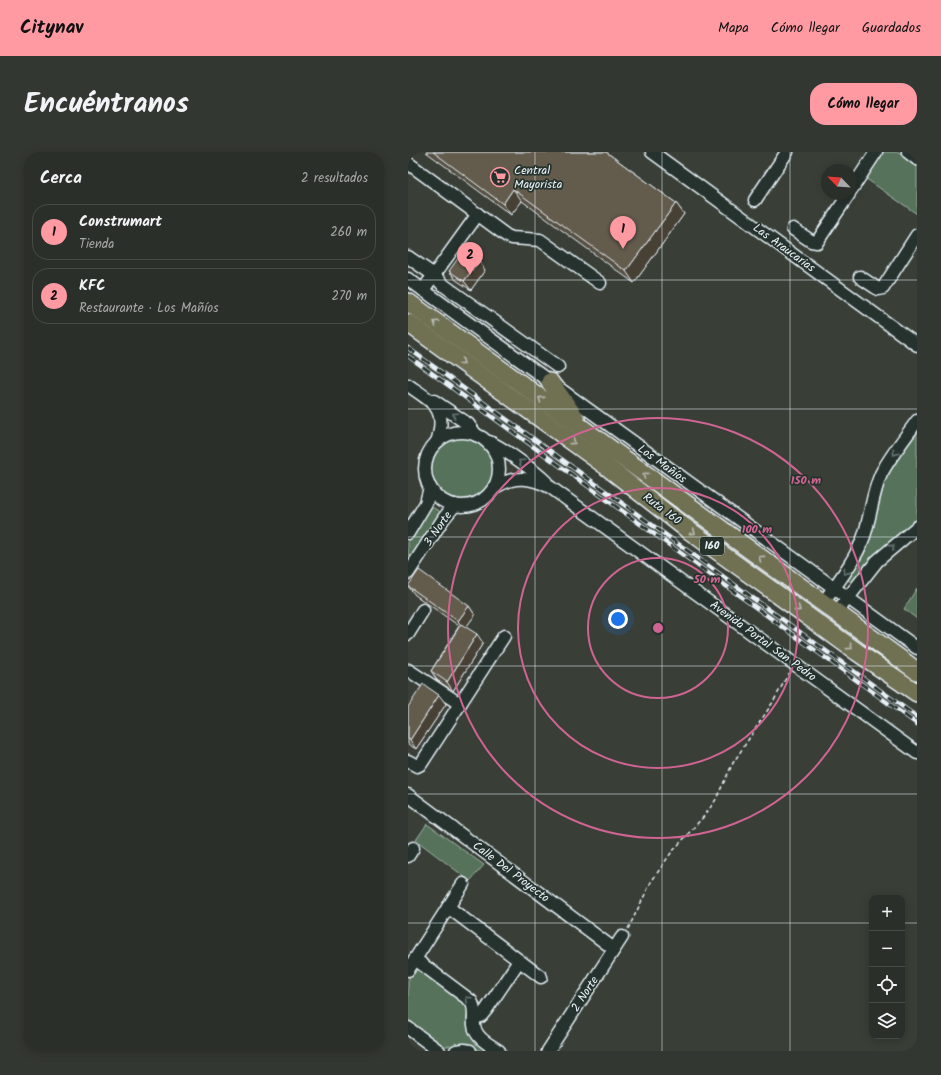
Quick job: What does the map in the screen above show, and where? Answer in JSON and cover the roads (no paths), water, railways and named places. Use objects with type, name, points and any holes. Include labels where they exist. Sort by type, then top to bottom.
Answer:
[{"type":"highway","name":"Ruta 160","points":[[408,302],[917,671]]},
{"type":"highway","name":"Ruta 160","points":[[408,323],[606,466],[683,526],[917,693]]},
{"type":"highway","points":[[550,382],[584,430]]},
{"type":"highway","points":[[819,624],[829,619],[830,608]]},
{"type":"street","name":"Las Araucarias","points":[[652,152],[917,344]]},
{"type":"street","points":[[755,200],[787,152]]},
{"type":"street","points":[[857,181],[876,152]]},
{"type":"street","points":[[908,152],[917,159]]},
{"type":"street","points":[[408,163],[512,238],[540,240],[600,283]]},
{"type":"street","points":[[793,229],[811,241],[817,242],[845,200]]},
{"type":"street","points":[[423,290],[478,214]]},
{"type":"street","points":[[860,277],[876,288],[882,288],[917,235]]},
{"type":"street","points":[[408,257],[434,275],[442,284],[558,367]]},
{"type":"street","name":"Los Mañíos","points":[[408,278],[917,648]]},
{"type":"street","points":[[408,385],[468,424],[476,435]]},
{"type":"street","name":"3 Norte","points":[[430,400],[437,408],[441,418],[441,430],[437,442],[430,452],[426,463],[427,480],[430,487],[440,499],[455,505],[470,505],[477,503],[490,494],[494,488]]},
{"type":"street","points":[[830,608],[834,588],[851,564],[861,543],[867,524],[873,495],[882,473],[917,421]]},
{"type":"street","points":[[437,442],[456,433],[470,433],[488,442],[493,448],[499,464],[498,476],[494,488]]},
{"type":"street","name":"Avenida Portal San Pedro","points":[[488,442],[500,447],[538,475],[550,487],[917,754]]},
{"type":"street","name":"Avenida Portal San Pedro","points":[[494,488],[508,480],[520,478],[534,480],[550,487]]},
{"type":"street","name":"3 Norte","points":[[408,532],[426,503],[430,487]]},
{"type":"street","name":"3 Norte","points":[[408,573],[444,518],[455,505]]},
{"type":"street","points":[[830,608],[848,598],[877,561],[917,527]]},
{"type":"street","points":[[408,634],[423,610]]},
{"type":"street","points":[[408,761],[417,766],[422,764],[504,636]]},
{"type":"street","points":[[408,670],[460,704]]},
{"type":"street","name":"Calle Del Proyecto","points":[[408,795],[614,949]]},
{"type":"street","points":[[408,970],[463,884]]},
{"type":"street","points":[[448,907],[541,977]]},
{"type":"street","name":"2 Norte","points":[[548,1051],[622,937]]},
{"type":"street","points":[[415,959],[471,1001],[474,1008],[474,1025],[479,1037],[500,1051]]},
{"type":"street","points":[[474,1018],[481,1016],[486,1010],[519,961]]},
{"type":"street","points":[[408,1028],[439,1051]]},
{"type":"street","points":[[456,1051],[470,1051]]},
{"type":"railway","points":[[408,348],[917,717]]},
{"type":"railway","points":[[408,356],[917,724]]},
{"type":"place","name":"Central Mayorista","points":[[500,177]]},
{"type":"place","name":"Construmart","points":[[623,249]]},
{"type":"place","name":"KFC","points":[[470,275]]}]
